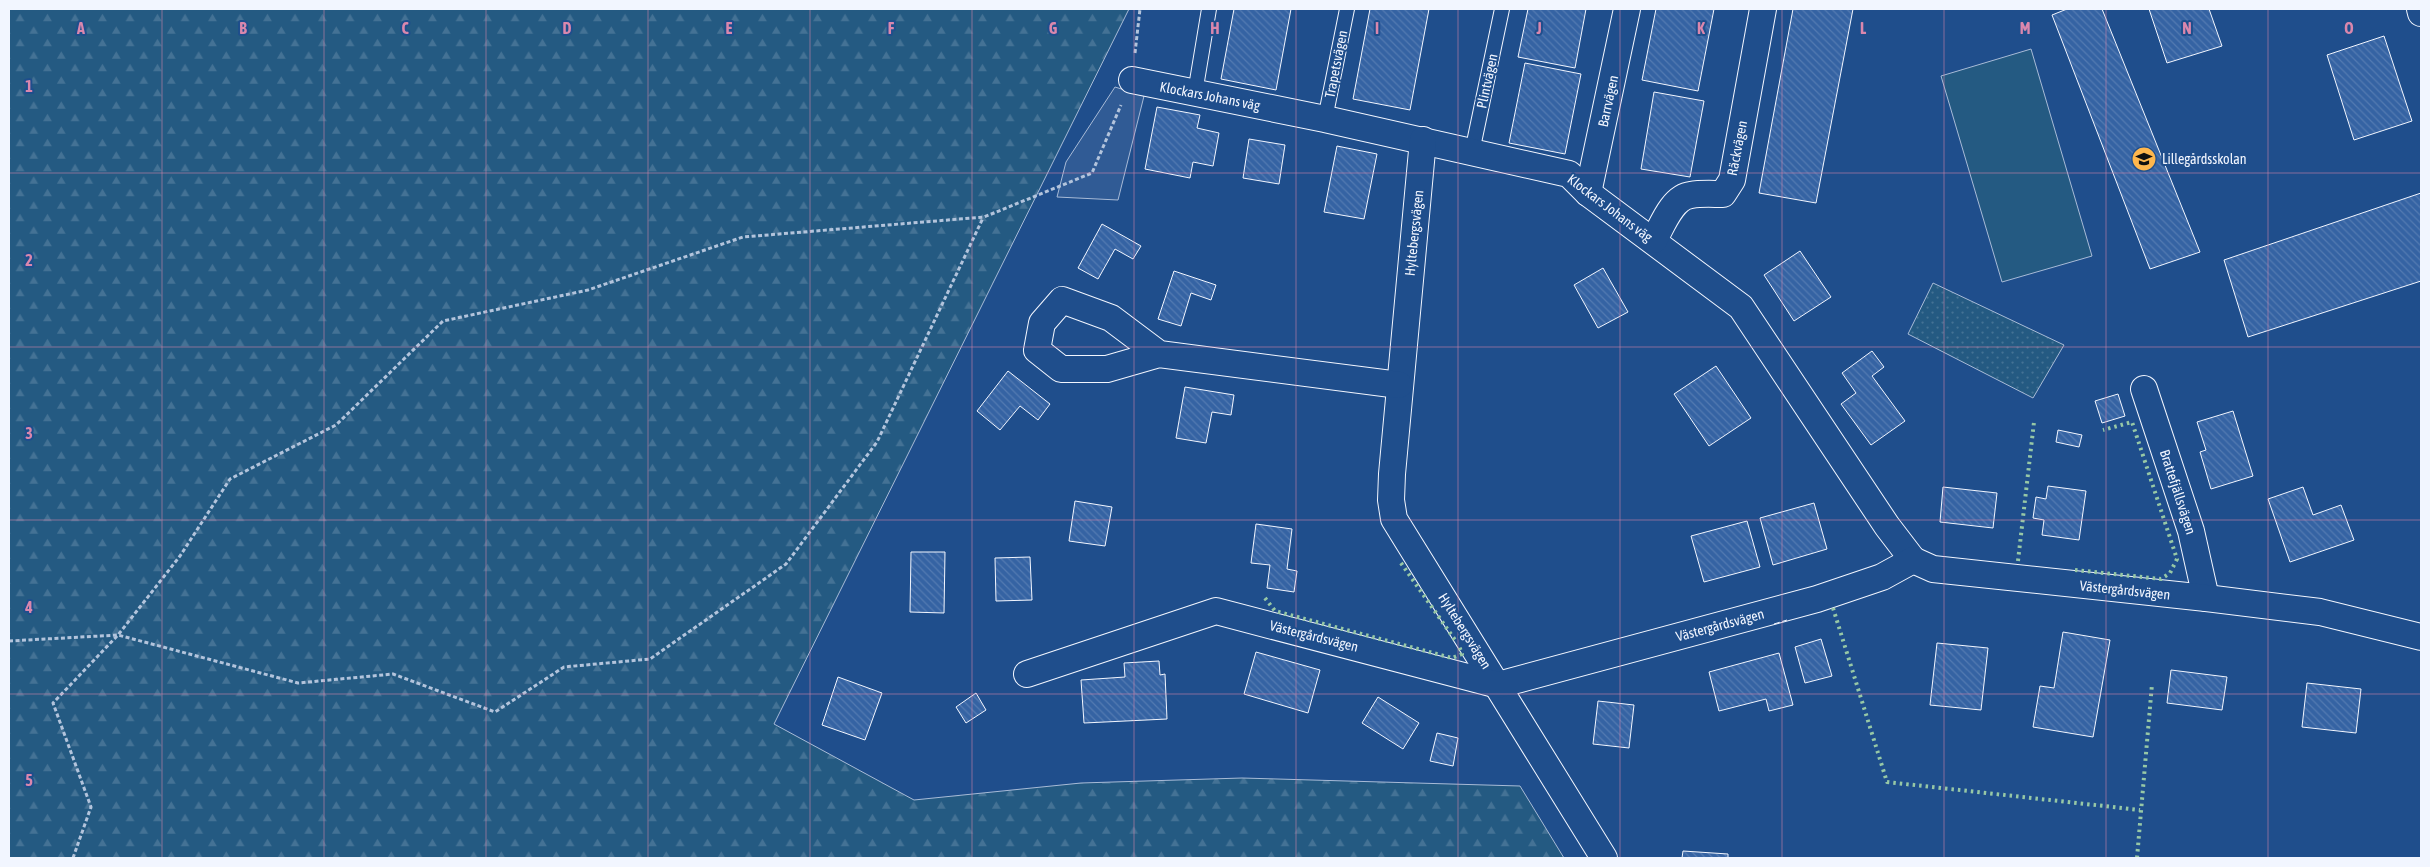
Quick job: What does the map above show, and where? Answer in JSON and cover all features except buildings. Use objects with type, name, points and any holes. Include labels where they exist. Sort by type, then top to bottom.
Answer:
[{"type":"street","name":"Barrvägen","points":[[1588,193],[1627,9]]},
{"type":"street","name":"Räckvägen","points":[[1654,240],[1672,208],[1680,199],[1689,194],[1723,194],[1732,180],[1763,9]]},
{"type":"street","points":[[2420,9],[2421,13]]},
{"type":"street","name":"Klockars Johans väg","points":[[1132,80],[1423,140],[1569,174],[1588,193],[1654,240],[1741,307],[1887,526],[1913,560]]},
{"type":"street","name":"Hyltebergsvägen","points":[[1423,140],[1392,474],[1391,500],[1394,519],[1604,858]]},
{"type":"street","points":[[1159,354],[1399,385]]},
{"type":"street","name":"Brattefjällsvägen","points":[[2144,389],[2191,531],[2206,598]]},
{"type":"street","name":"Västergårdsvägen","points":[[1028,674],[1216,611],[1498,685],[1817,599],[1882,577],[1913,560],[1933,569],[2320,612],[2421,637]]},
{"type":"lane","points":[[1195,93],[1209,9]]},
{"type":"lane","name":"Trapetsvägen","points":[[1325,119],[1347,9]]},
{"type":"lane","name":"Plintvägen","points":[[1472,152],[1502,9]]},
{"type":"path","points":[[73,858],[92,807],[53,703],[118,634],[180,556],[230,479],[336,425],[443,321],[588,290],[743,237],[984,217],[1092,173],[1132,80],[1140,9]]},
{"type":"path","points":[[9,641],[118,634],[298,683],[393,674],[495,712],[564,667],[650,658],[786,564],[876,442],[984,217]]},
{"type":"green space","points":[[9,9],[1129,9],[774,724],[914,800],[1081,783],[1242,778],[1520,786],[1564,858],[9,858]]},
{"type":"green space","points":[[2031,49],[2092,256],[2002,282],[1941,76]]},
{"type":"green space","points":[[1933,283],[2064,345],[2033,398],[1908,334]]},
{"type":"shaded area","points":[[1115,87],[1144,96],[1118,200],[1057,197],[1066,162]]},
{"type":"hedge","points":[[2018,561],[2034,422]]},
{"type":"hedge","points":[[2075,570],[2161,579],[2170,573],[2177,559],[2132,422],[2103,430]]},
{"type":"hedge","points":[[1401,563],[1455,640]]},
{"type":"hedge","points":[[1265,598],[1275,611],[1452,658],[1462,654],[1459,646]]},
{"type":"hedge","points":[[1833,608],[1887,782],[2140,810]]},
{"type":"hedge","points":[[2137,858],[2152,684]]},
{"type":"fence","points":[[1774,624],[1787,620]]},
{"type":"place","name":"Lillegårdsskolan","points":[[2144,159]]}]
